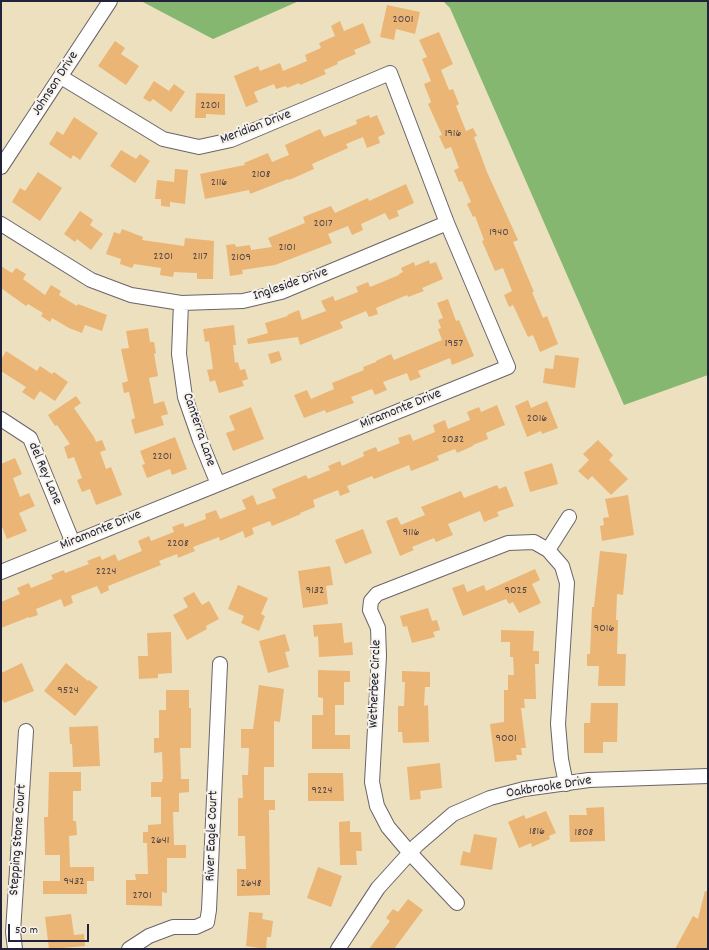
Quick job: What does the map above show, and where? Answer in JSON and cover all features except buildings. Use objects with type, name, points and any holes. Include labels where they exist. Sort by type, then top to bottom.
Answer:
[{"type":"street","name":"Johnson Drive","points":[[1,167],[110,1]]},
{"type":"street","name":"Meridian Drive","points":[[61,77],[163,139],[199,147],[230,140],[390,73]]},
{"type":"street","name":"Miramonte Drive","points":[[1,572],[508,368],[447,223],[390,73]]},
{"type":"street","name":"Ingleside Drive","points":[[1,224],[91,280],[130,295],[181,303],[243,301],[281,292],[447,223]]},
{"type":"street","name":"Canterra Lane","points":[[181,303],[178,354],[185,397],[200,440],[218,484]]},
{"type":"street","name":"del Rey Lane","points":[[1,419],[30,438],[73,543]]},
{"type":"street","points":[[548,550],[569,517]]},
{"type":"street","name":"Wetherbee Circle","points":[[457,903],[388,827],[377,806],[372,782],[379,656],[378,628],[370,610],[371,601],[377,594],[508,543],[534,542],[548,550],[562,566],[567,583],[558,724],[561,759],[566,784]]},
{"type":"street","name":"River Eagle Court","points":[[129,949],[149,936],[173,927],[196,927],[207,922],[209,910],[220,664]]},
{"type":"street","name":"Stepping Stone Court","points":[[15,949],[13,932],[26,731]]},
{"type":"street","name":"Oakbrooke Drive","points":[[338,949],[378,888],[417,845],[453,814],[490,798],[524,789],[589,780],[708,776]]},
{"type":"green space","points":[[141,1],[299,1],[213,39]]},
{"type":"green space","points":[[443,1],[708,1],[708,375],[624,405],[450,8]]}]
